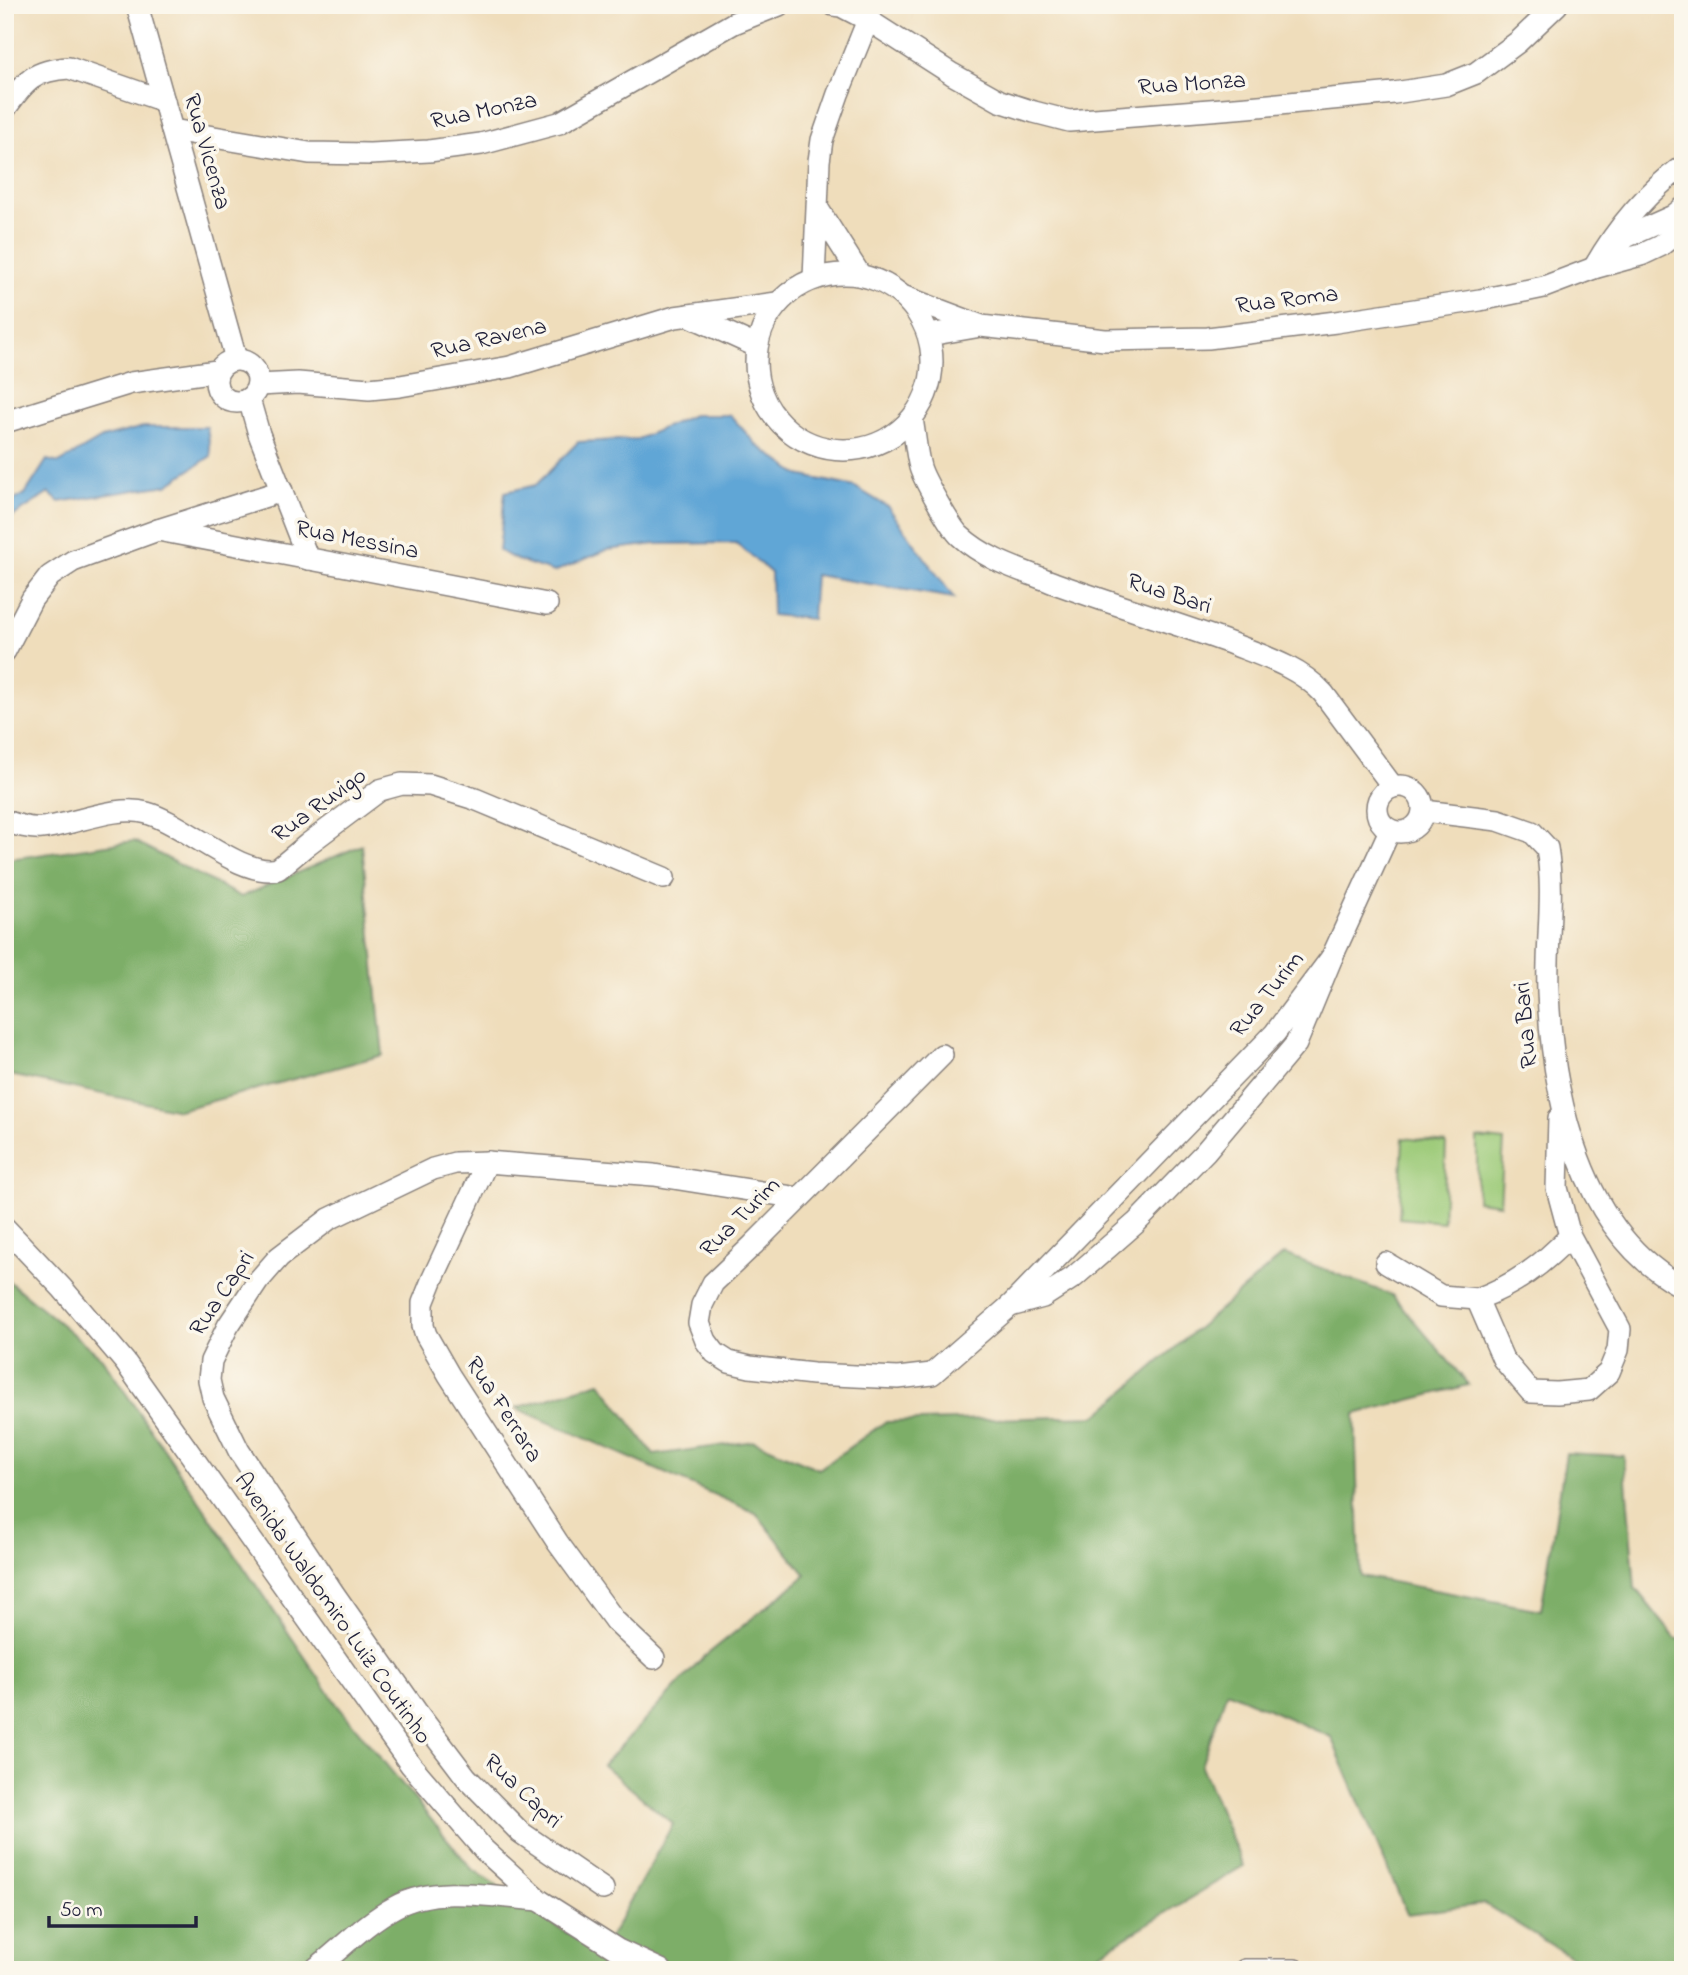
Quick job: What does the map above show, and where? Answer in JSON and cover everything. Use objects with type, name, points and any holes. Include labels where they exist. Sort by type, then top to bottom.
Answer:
[{"type":"street","name":"Rua Vicenza","points":[[137,5],[211,265],[237,379],[308,559]]},
{"type":"street","name":"Rua Monza","points":[[172,131],[309,153],[429,151],[481,144],[559,123],[734,23],[779,5]]},
{"type":"street","name":"Rua Monza","points":[[833,5],[841,6],[868,20],[952,75],[1000,101],[1069,121],[1261,106],[1446,85],[1476,73],[1518,42],[1557,5]]},
{"type":"street","points":[[814,279],[822,140],[868,20]]},
{"type":"street","points":[[5,109],[16,93],[36,74],[69,68],[164,101]]},
{"type":"street","points":[[1594,268],[1609,242],[1651,192],[1683,166]]},
{"type":"street","points":[[1626,237],[1659,201],[1683,180]]},
{"type":"street","name":"Rua Roma","points":[[1594,268],[1626,237],[1673,216],[1683,208]]},
{"type":"street","points":[[818,209],[860,275]]},
{"type":"street","name":"Rua Roma","points":[[903,296],[981,326],[1105,340],[1208,338],[1336,322],[1480,300],[1544,287],[1594,268],[1641,255],[1660,246],[1683,228]]},
{"type":"street","points":[[836,274],[860,275],[883,282],[903,296],[919,314],[929,335],[933,357],[932,379],[924,401],[912,419],[885,442],[846,450],[820,447],[797,437],[777,419],[763,397],[756,372],[757,346],[765,322],[778,303],[794,288],[814,279],[836,274]]},
{"type":"street","name":"Rua Ravena","points":[[5,422],[131,383],[169,376],[369,389],[455,376],[510,367],[675,317],[778,303]]},
{"type":"street","points":[[688,315],[757,346]]},
{"type":"street","name":"Rua Roma","points":[[929,335],[981,326]]},
{"type":"street","name":"Rua Bari","points":[[912,419],[920,469],[957,534],[1002,563],[1269,658],[1313,682],[1393,787]]},
{"type":"street","name":"Rua Bari","points":[[885,442],[920,469]]},
{"type":"street","points":[[5,651],[32,599],[50,576],[73,561],[158,530],[282,491]]},
{"type":"street","name":"Rua Messina","points":[[158,530],[547,604]]},
{"type":"street","name":"Rua Ruvigo","points":[[5,821],[23,827],[41,828],[128,811],[146,812],[220,853],[259,869],[272,871],[380,790],[402,784],[430,785],[475,799],[664,878]]},
{"type":"street","points":[[1401,786],[1415,791],[1424,811],[1418,825],[1412,829],[1405,832],[1390,830],[1379,819],[1378,803],[1386,791],[1401,786]]},
{"type":"street","name":"Rua Bari","points":[[1424,811],[1498,820],[1532,831],[1547,848],[1550,898],[1548,991],[1560,1095],[1578,1163],[1622,1239],[1646,1262],[1683,1287]]},
{"type":"street","name":"Rua Turim","points":[[1010,1306],[1042,1297],[1074,1277],[1136,1223],[1205,1152],[1296,1044],[1390,830]]},
{"type":"street","name":"Rua Turim","points":[[942,1055],[713,1283],[702,1305],[699,1323],[706,1341],[715,1353],[729,1362],[750,1367],[813,1374],[898,1378],[932,1374],[1010,1306],[1275,1033],[1332,957]]},
{"type":"street","points":[[1477,1299],[1503,1359],[1531,1392],[1589,1390],[1609,1372],[1618,1350],[1620,1329],[1570,1236],[1558,1188],[1560,1095]]},
{"type":"street","name":"Rua Capri","points":[[603,1889],[520,1832],[466,1777],[334,1594],[239,1451],[213,1398],[209,1380],[211,1361],[228,1326],[258,1281],[279,1257],[329,1219],[433,1169],[455,1163],[487,1163],[654,1175],[799,1198]]},
{"type":"street","name":"Rua Ferrara","points":[[487,1163],[423,1303],[423,1326],[426,1335],[558,1543],[615,1621],[654,1658]]},
{"type":"street","name":"Avenida Waldomiro Luiz Coutinho","points":[[5,1228],[62,1288],[125,1362],[411,1765],[484,1850],[539,1900],[618,1950],[661,1970]]},
{"type":"street","points":[[1386,1263],[1441,1296],[1477,1299],[1500,1291],[1528,1275],[1570,1236]]},
{"type":"street","points":[[314,1970],[381,1916],[397,1905],[414,1899],[464,1895],[539,1900]]},
{"type":"street","points":[[1245,1970],[1295,1970]]},
{"type":"green space","points":[[134,841],[241,897],[362,845],[383,1055],[179,1110],[5,1074],[5,855],[10,859]]},
{"type":"green space","points":[[1403,1138],[1446,1143],[1443,1222],[1399,1218]]},
{"type":"green space","points":[[1477,1138],[1504,1141],[1500,1204],[1477,1201]]},
{"type":"green space","points":[[1284,1254],[1392,1295],[1469,1385],[1355,1414],[1360,1576],[1541,1610],[1566,1453],[1624,1456],[1635,1588],[1676,1639],[1683,1639],[1683,1970],[1584,1970],[1584,1965],[1485,1904],[1407,1914],[1331,1737],[1227,1691],[1201,1766],[1243,1866],[1096,1955],[992,1970],[5,1970],[5,1278],[102,1358],[338,1706],[471,1868],[600,1955],[673,1824],[603,1765],[704,1657],[806,1575],[756,1513],[516,1408],[600,1382],[654,1455],[754,1441],[819,1469],[885,1422],[1096,1416]]},
{"type":"water","points":[[693,415],[730,415],[757,445],[799,475],[855,487],[888,507],[954,598],[815,575],[812,619],[772,615],[771,573],[736,543],[656,544],[607,550],[554,572],[499,551],[505,492],[536,485],[578,442],[638,439]]},
{"type":"water","points":[[143,427],[207,427],[211,456],[167,485],[59,502],[49,493],[7,520],[5,505],[25,494],[47,460],[59,463],[102,438]]}]
